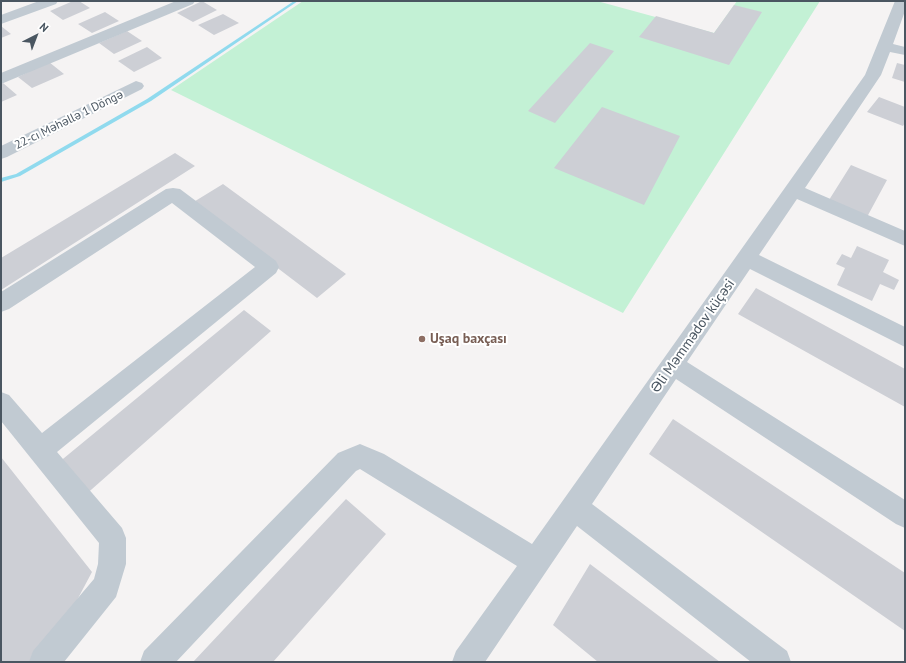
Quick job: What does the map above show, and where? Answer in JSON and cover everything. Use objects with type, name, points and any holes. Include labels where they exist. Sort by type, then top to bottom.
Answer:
[{"type":"street","points":[[1,20],[51,1]]},
{"type":"street","points":[[1,79],[188,1]]},
{"type":"street","name":"Əli Məmmədov küçəsi","points":[[467,662],[873,75],[895,48],[902,1]]},
{"type":"street","name":"22-cı Məhəllə 1 Döngə","points":[[1,152],[136,86]]},
{"type":"street","points":[[793,190],[905,239]]},
{"type":"street","points":[[1,303],[173,194],[269,267],[40,450]]},
{"type":"street","points":[[747,258],[905,338]]},
{"type":"street","points":[[673,365],[905,515]]},
{"type":"street","points":[[1,403],[112,538],[112,564],[106,587],[44,662]]},
{"type":"street","points":[[155,662],[347,462],[360,456],[375,463],[536,562]]},
{"type":"street","points":[[574,507],[776,662]]},
{"type":"green space","points":[[303,1],[597,1],[714,33],[737,1],[820,1],[623,313],[171,90]]},
{"type":"building","points":[[73,1],[79,1],[90,8],[63,20],[50,11]]},
{"type":"building","points":[[202,1],[217,10],[193,22],[177,13]]},
{"type":"building","points":[[734,5],[762,12],[729,65],[639,37],[656,16],[714,33]]},
{"type":"building","points":[[105,12],[119,21],[92,33],[78,24]]},
{"type":"building","points":[[223,14],[239,23],[214,35],[198,25]]},
{"type":"building","points":[[1,26],[11,34],[1,38]]},
{"type":"building","points":[[127,31],[142,41],[114,54],[99,43]]},
{"type":"building","points":[[590,43],[614,51],[555,123],[528,111]]},
{"type":"building","points":[[147,47],[162,58],[134,72],[118,61]]},
{"type":"building","points":[[49,62],[64,74],[32,88],[18,77]]},
{"type":"building","points":[[897,63],[905,65],[905,82],[892,78]]},
{"type":"building","points":[[3,83],[17,95],[1,102],[1,84]]},
{"type":"building","points":[[879,97],[905,107],[905,123],[903,126],[867,112]]},
{"type":"building","points":[[602,107],[680,136],[644,205],[554,168]]},
{"type":"building","points":[[175,153],[195,166],[1,290],[1,258]]},
{"type":"building","points":[[851,165],[887,180],[867,217],[829,200]]},
{"type":"building","points":[[223,184],[346,274],[317,298],[192,203]]},
{"type":"building","points":[[857,246],[889,260],[883,272],[899,280],[894,290],[880,284],[872,301],[837,285],[845,268],[836,264],[842,254],[851,258]]},
{"type":"building","points":[[756,288],[905,369],[905,407],[738,314]]},
{"type":"building","points":[[244,310],[271,331],[83,497],[58,463]]},
{"type":"building","points":[[673,419],[905,573],[905,631],[649,454]]},
{"type":"building","points":[[1,457],[92,572],[60,632],[30,662],[1,662]]},
{"type":"building","points":[[346,499],[386,534],[273,662],[193,662]]},
{"type":"building","points":[[590,564],[720,662],[598,662],[553,625]]},
{"type":"waterway","points":[[1,180],[18,175],[149,100],[296,1]]},
{"type":"place","name":"Uşaq baxçası","points":[[422,339]]}]
